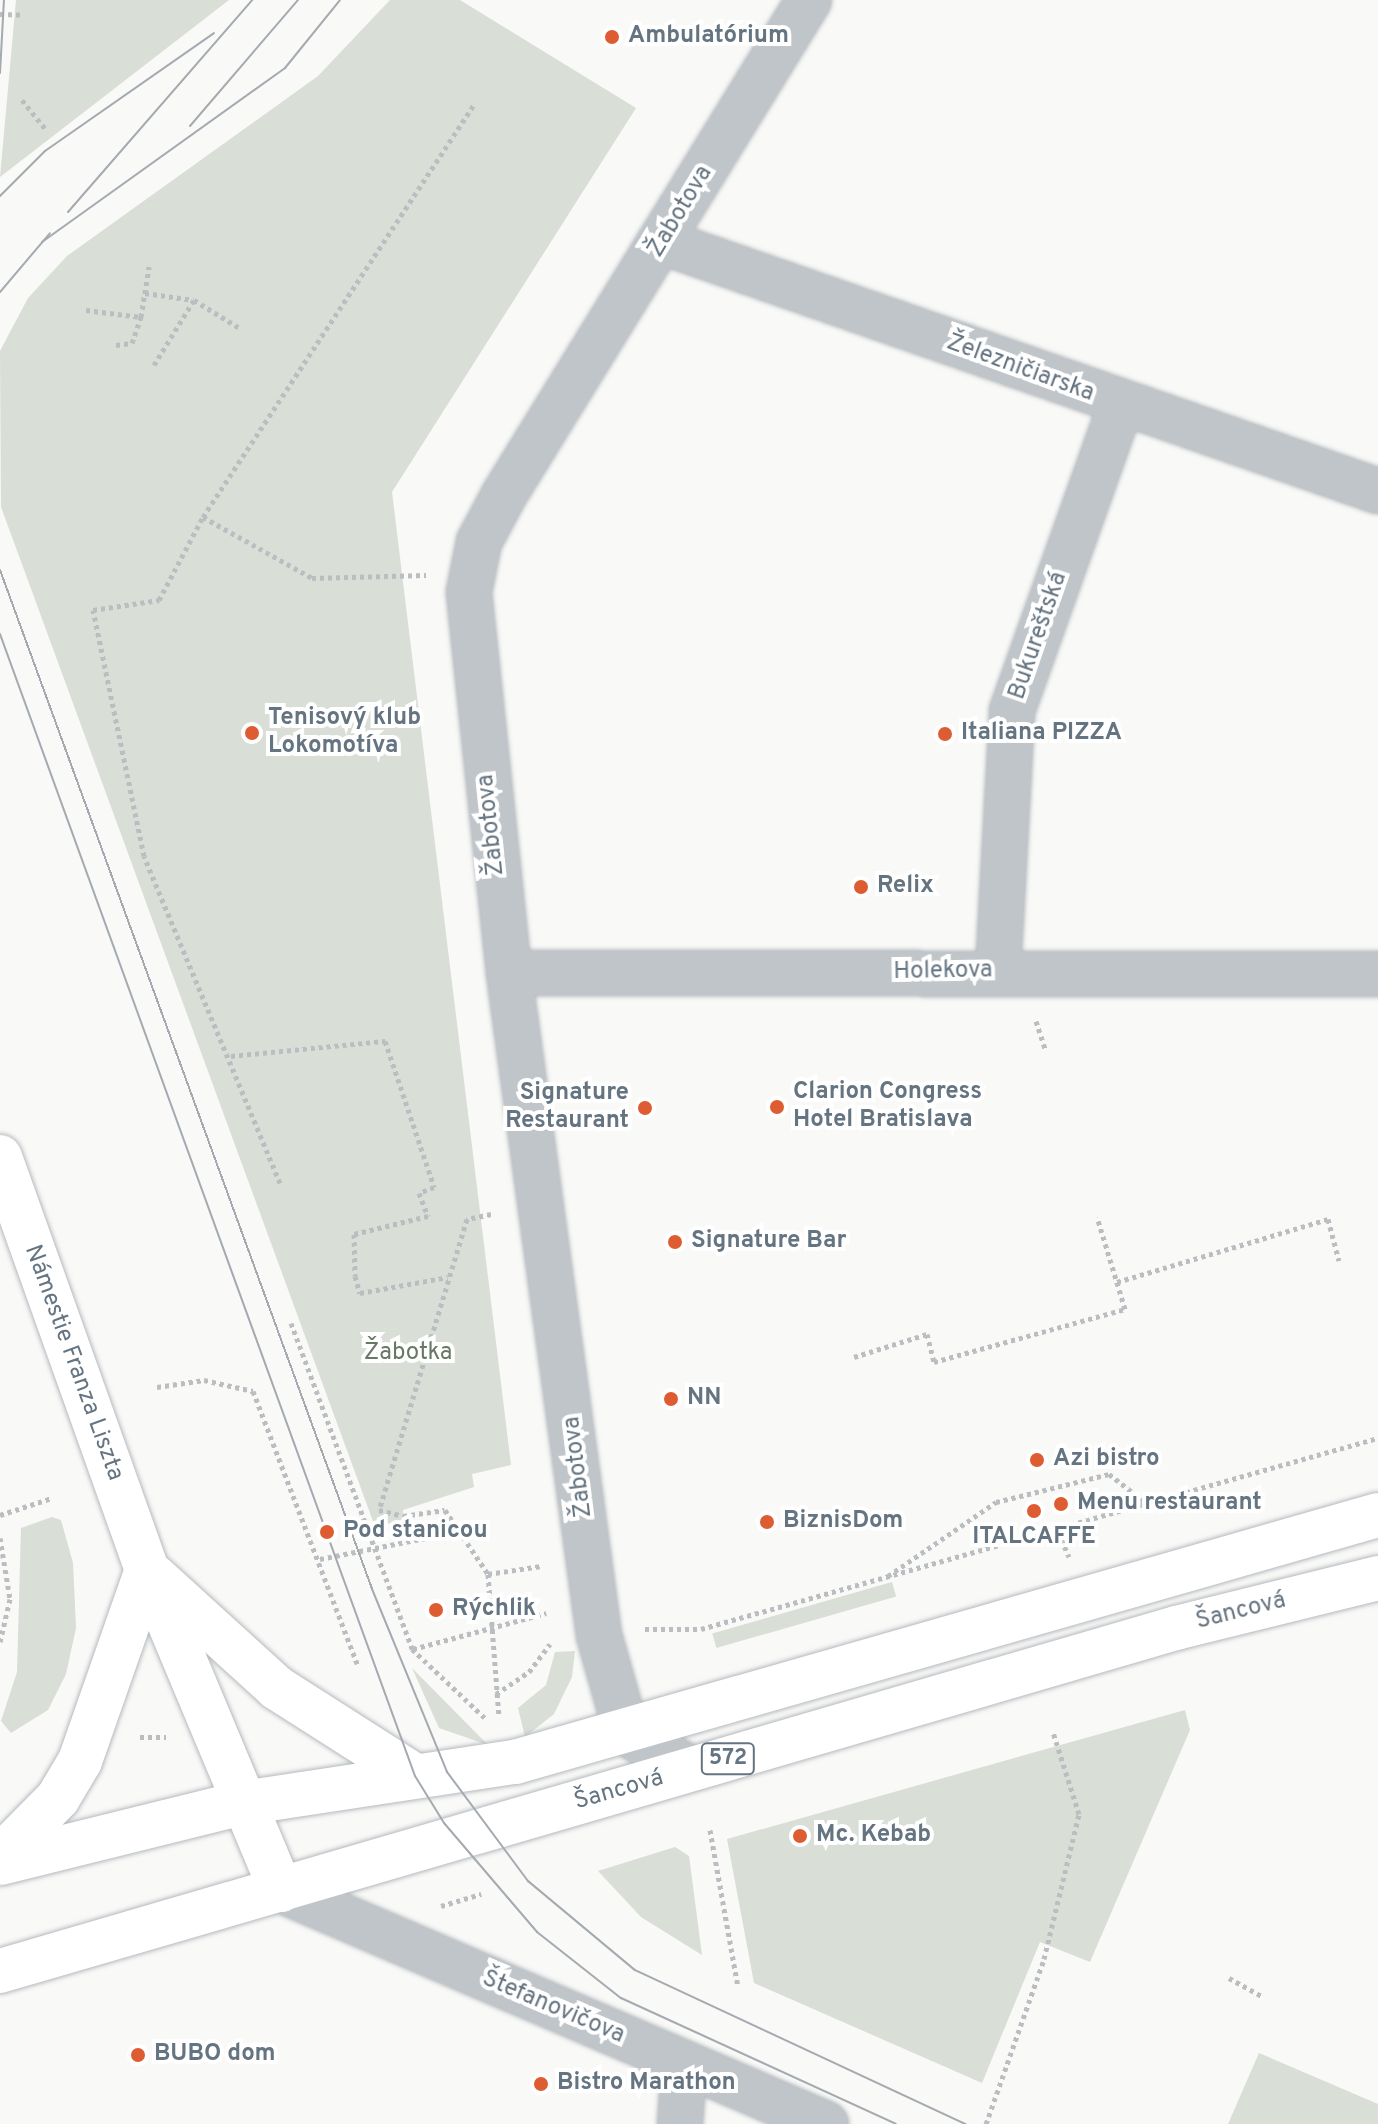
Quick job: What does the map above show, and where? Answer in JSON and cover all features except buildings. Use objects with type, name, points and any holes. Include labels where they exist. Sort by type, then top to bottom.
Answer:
[{"type":"main road","name":"Námestie Franza Liszta","points":[[0,1157],[147,1570],[281,1890]]},
{"type":"main road","name":"572","points":[[0,1860],[243,1803],[515,1762],[627,1734],[1378,1515]]},
{"type":"main road","name":"Námestie Franza Liszta","points":[[147,1570],[277,1688],[415,1776]]},
{"type":"main road","points":[[0,1860],[52,1804],[80,1761],[147,1570]]},
{"type":"main road","name":"Šancová","points":[[0,1971],[1161,1632],[1378,1578]]},
{"type":"street","name":"Žabotova","points":[[627,1734],[599,1635],[509,973],[471,575],[504,495],[663,242],[809,0]]},
{"type":"street","name":"Železničiarska","points":[[663,242],[1121,405],[1378,491]]},
{"type":"street","name":"Bukureštská","points":[[998,972],[1012,711],[1121,405]]},
{"type":"street","name":"Holekova","points":[[509,973],[1378,974]]},
{"type":"street","points":[[627,1734],[692,1769]]},
{"type":"street","name":"Štefanovičova","points":[[281,1890],[826,2124]]},
{"type":"street","points":[[680,2124],[684,2065]]},
{"type":"path","points":[[0,14],[24,15]]},
{"type":"path","points":[[22,100],[46,130]]},
{"type":"path","points":[[280,1183],[231,1056],[144,856],[93,610],[159,600],[203,517],[475,103]]},
{"type":"path","points":[[116,345],[132,343],[141,317],[149,267]]},
{"type":"path","points":[[145,293],[194,300],[241,329]]},
{"type":"path","points":[[154,365],[194,300]]},
{"type":"path","points":[[86,310],[141,317]]},
{"type":"path","points":[[203,517],[312,578],[471,575]]},
{"type":"path","points":[[1036,1020],[1045,1049]]},
{"type":"path","points":[[231,1056],[385,1041],[434,1187],[419,1193],[428,1216],[354,1234],[355,1276],[360,1293],[448,1277]]},
{"type":"path","points":[[491,1214],[467,1219],[379,1510],[403,1516],[445,1510],[488,1574],[495,1694],[501,1734]]},
{"type":"path","points":[[854,1357],[927,1334],[934,1362],[1125,1309],[1097,1217]]},
{"type":"path","points":[[1117,1282],[1328,1219],[1339,1261]]},
{"type":"path","points":[[291,1323],[412,1649],[490,1723]]},
{"type":"path","points":[[157,1387],[204,1380],[253,1391],[320,1559],[357,1664]]},
{"type":"path","points":[[644,1629],[701,1629],[1058,1532],[1145,1502],[1378,1438]]},
{"type":"path","points":[[884,1579],[996,1502],[1109,1474],[1145,1502]]},
{"type":"path","points":[[0,1515],[52,1498]]},
{"type":"path","points":[[320,1559],[460,1531]]},
{"type":"path","points":[[1058,1532],[1072,1565]]},
{"type":"path","points":[[0,1538],[10,1599],[0,1642]]},
{"type":"path","points":[[488,1574],[541,1566]]},
{"type":"path","points":[[412,1649],[546,1613]]},
{"type":"path","points":[[495,1694],[529,1672],[550,1644]]},
{"type":"path","points":[[986,2124],[1044,1959],[1079,1814],[1053,1732]]},
{"type":"path","points":[[133,1736],[175,1738]]},
{"type":"path","points":[[710,1830],[738,1987]]},
{"type":"path","points":[[1229,1978],[1262,1996]]},
{"type":"green space","points":[[16,0],[229,0],[0,177]]},
{"type":"green space","name":"Tenisový klub Lokomotíva","points":[[390,0],[460,0],[636,108],[392,492],[511,1465],[472,1474],[474,1487],[403,1510],[403,1523],[374,1524],[1,507],[0,351],[28,298],[67,256],[318,76]]},
{"type":"green space","points":[[52,1517],[61,1520],[73,1563],[76,1628],[66,1674],[48,1710],[11,1733],[1,1721],[17,1672],[21,1528]]},
{"type":"green space","points":[[892,1582],[896,1596],[716,1648],[712,1634]]},
{"type":"green space","points":[[575,1651],[572,1677],[554,1714],[525,1737],[518,1708],[546,1685],[555,1652]]},
{"type":"green space","points":[[412,1668],[488,1745],[439,1728]]},
{"type":"green space","points":[[1185,1710],[1190,1730],[1090,1962],[1040,1942],[982,2083],[754,1983],[727,1839]]},
{"type":"green space","points":[[675,1847],[689,1856],[702,1955],[641,1917],[598,1871]]},
{"type":"green space","points":[[1259,2053],[1378,2104],[1378,2124],[1228,2124]]},
{"type":"tram line","points":[[0,73],[4,0]]},
{"type":"tram line","points":[[68,212],[252,0]]},
{"type":"tram line","points":[[190,126],[298,0]]},
{"type":"tram line","points":[[42,242],[285,68],[340,0]]},
{"type":"tram line","points":[[0,196],[45,151],[214,33]]},
{"type":"tram line","points":[[0,292],[50,233]]},
{"type":"tram line","points":[[0,570],[372,1589],[447,1772],[528,1881],[635,1970],[966,2124]]},
{"type":"tram line","points":[[0,634],[415,1776],[444,1823],[537,1932],[621,1998],[896,2124]]},
{"type":"place","name":"Ambulatórium","points":[[612,37]]},
{"type":"place","name":"Tenisový klub Lokomotíva","points":[[252,733]]},
{"type":"place","name":"Italiana PIZZA","points":[[945,734]]},
{"type":"place","name":"Relix","points":[[861,887]]},
{"type":"place","name":"Clarion Congress Hotel Bratislava","points":[[777,1107]]},
{"type":"place","name":"Signature Restaurant","points":[[645,1108]]},
{"type":"place","name":"Signature Bar","points":[[675,1242]]},
{"type":"place","name":"NN","points":[[671,1399]]},
{"type":"place","name":"Azi bistro","points":[[1037,1460]]},
{"type":"place","name":"Menu restaurant","points":[[1061,1504]]},
{"type":"place","name":"ITALCAFFE","points":[[1034,1511]]},
{"type":"place","name":"BiznisDom","points":[[767,1522]]},
{"type":"place","name":"Pod stanicou","points":[[327,1532]]},
{"type":"place","name":"Rýchlik","points":[[436,1610]]},
{"type":"place","name":"Mc. Kebab","points":[[800,1836]]},
{"type":"place","name":"BUBO dom","points":[[138,2055]]},
{"type":"place","name":"Bistro Marathon","points":[[541,2084]]},
{"type":"park label","name":"Žabotka","points":[[408,1354]]}]
